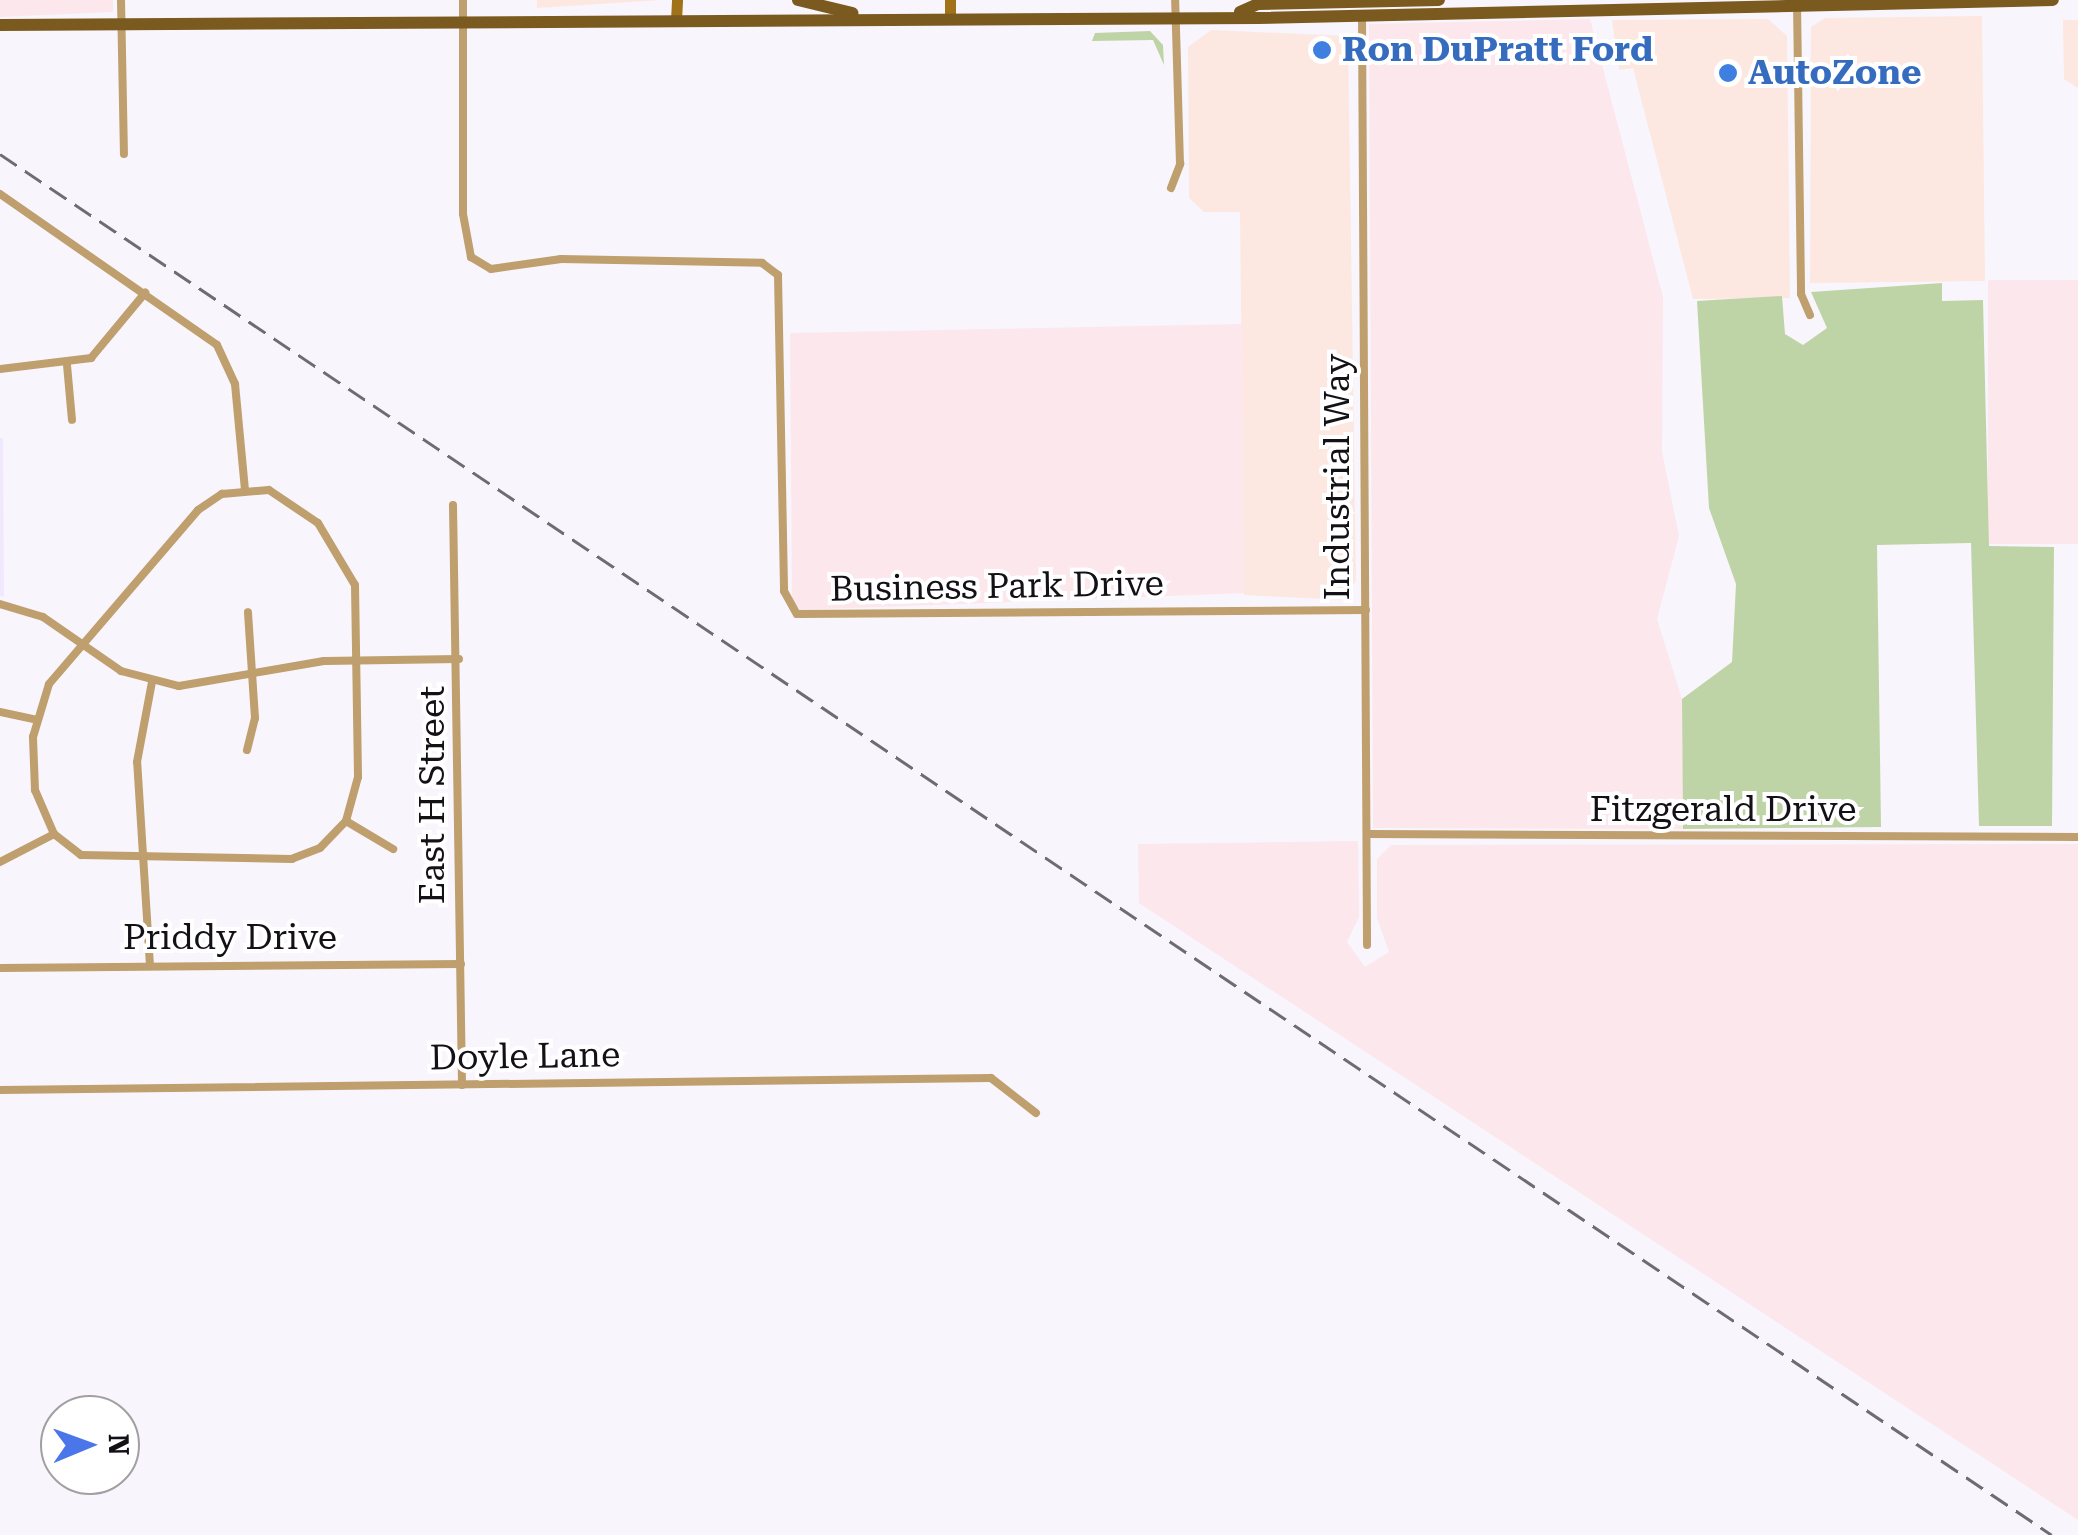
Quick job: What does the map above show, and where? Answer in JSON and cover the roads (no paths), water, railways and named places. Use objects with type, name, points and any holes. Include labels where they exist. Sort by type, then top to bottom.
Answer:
[{"type":"main road","points":[[798,0],[869,18]]},
{"type":"main road","points":[[1362,7],[1438,0]]},
{"type":"main road","points":[[0,25],[950,18],[1175,7],[1240,12],[1362,7],[1954,9],[1966,0],[2053,0]]},
{"type":"street","points":[[121,0],[124,154]]},
{"type":"street","points":[[463,0],[466,23]]},
{"type":"street","points":[[676,0],[676,20]]},
{"type":"street","points":[[950,0],[950,18]]},
{"type":"street","points":[[1797,6],[1801,294],[1810,316]]},
{"type":"street","points":[[1171,188],[1180,164],[1175,7]]},
{"type":"street","name":"Industrial Way","points":[[1362,7],[1366,945]]},
{"type":"street","name":"Business Park Drive","points":[[466,23],[463,214],[480,265],[579,259],[774,270],[784,591],[802,616],[1366,610]]},
{"type":"street","points":[[0,194],[206,334],[230,367],[245,489]]},
{"type":"street","points":[[0,369],[67,366],[115,338],[145,293]]},
{"type":"street","points":[[67,366],[72,420]]},
{"type":"street","points":[[245,489],[290,498],[341,548],[355,585],[357,791],[346,821],[302,858],[94,860],[54,834],[35,790],[37,720],[78,642],[198,510],[245,489]]},
{"type":"street","name":"East H Street","points":[[453,505],[459,659],[462,1085]]},
{"type":"street","points":[[0,604],[43,617],[78,642],[152,682],[250,677],[356,660],[459,659]]},
{"type":"street","points":[[248,612],[248,750]]},
{"type":"street","points":[[150,966],[150,862],[137,762],[152,682]]},
{"type":"street","points":[[0,712],[37,720]]},
{"type":"street","points":[[346,821],[393,849]]},
{"type":"street","points":[[0,862],[54,834]]},
{"type":"street","name":"Fitzgerald Drive","points":[[1368,834],[2078,837]]},
{"type":"street","name":"Priddy Drive","points":[[0,968],[461,964]]},
{"type":"street","name":"Doyle Lane","points":[[0,1090],[992,1078],[1036,1113]]},
{"type":"railway","points":[[0,154],[2052,1535]]},
{"type":"place","name":"Ron DuPratt Ford","points":[[1322,50]]},
{"type":"place","name":"AutoZone","points":[[1728,73]]}]
